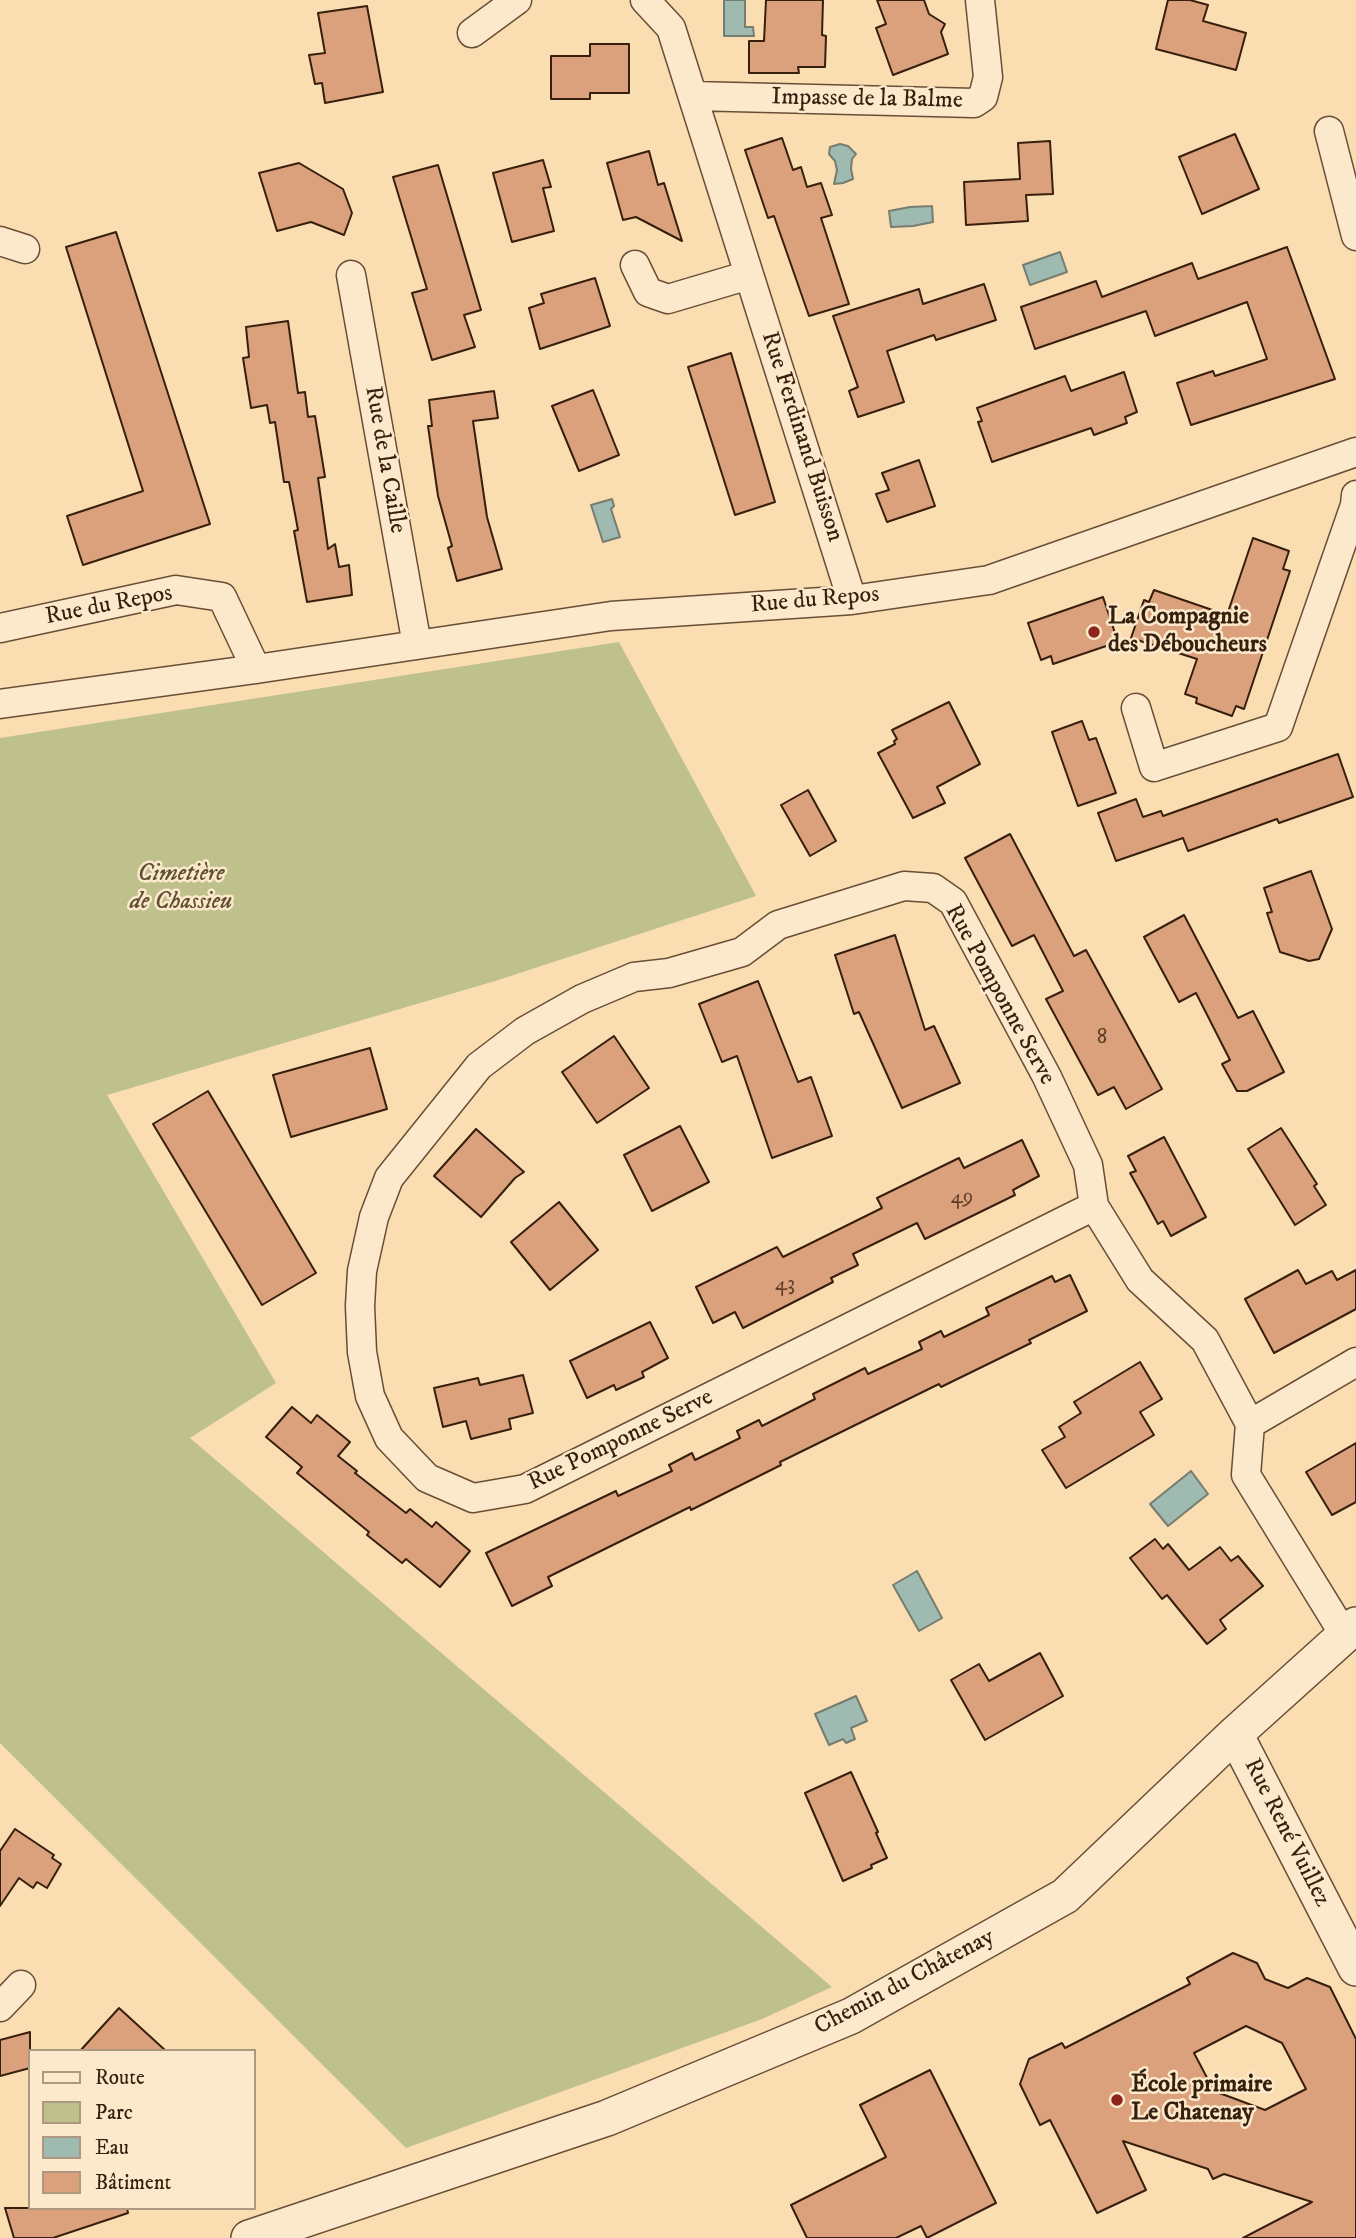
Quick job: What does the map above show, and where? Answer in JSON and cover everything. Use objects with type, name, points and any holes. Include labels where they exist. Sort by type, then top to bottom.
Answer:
[{"type":"street","points":[[472,33],[517,0]]},
{"type":"street","name":"Rue Ferdinand Buisson","points":[[645,0],[671,28],[852,600]]},
{"type":"street","name":"Impasse de la Balme","points":[[693,96],[974,103],[983,97],[988,77],[980,0]]},
{"type":"street","points":[[1329,131],[1356,236]]},
{"type":"street","points":[[635,265],[648,292],[668,299],[749,275]]},
{"type":"street","name":"Rue de la Caille","points":[[351,275],[417,645]]},
{"type":"street","name":"Rue du Repos","points":[[0,704],[256,669],[611,615],[852,600],[989,580],[1356,452]]},
{"type":"street","points":[[1136,708],[1154,767],[1278,727],[1355,505],[1356,495]]},
{"type":"street","name":"Rue du Repos","points":[[0,628],[176,590],[222,597],[256,669]]},
{"type":"street","name":"Rue Pomponne Serve","points":[[1094,1206],[525,1489],[473,1498],[426,1478],[390,1438],[370,1396],[362,1352],[360,1306],[362,1271],[374,1217],[389,1178],[479,1066],[525,1031],[582,999],[634,977],[670,973],[742,952],[778,925],[904,886],[933,888],[953,902],[1047,1077],[1088,1165],[1094,1206],[1140,1280],[1205,1340],[1250,1424]]},
{"type":"street","points":[[1350,1631],[1246,1475],[1250,1424],[1356,1362]]},
{"type":"street","name":"Chemin du Châtenay","points":[[249,2238],[607,2118],[851,2016],[1065,1896],[1235,1734],[1350,1631]]},
{"type":"street","name":"Rue René Vuillez","points":[[1235,1734],[1356,1968]]},
{"type":"street","points":[[0,2007],[21,1986]]},
{"type":"green space","name":"Cimetière de Chassieu","points":[[619,642],[756,896],[495,981],[107,1095],[276,1383],[190,1438],[832,1987],[762,2019],[406,2148],[0,1743],[0,738]]},
{"type":"water","points":[[724,0],[745,0],[745,27],[753,27],[754,36],[724,36]]},
{"type":"water","points":[[840,144],[848,146],[856,154],[852,159],[853,179],[834,184],[837,170],[835,161],[829,154],[830,147]]},
{"type":"water","points":[[932,206],[933,222],[891,227],[889,211]]},
{"type":"water","points":[[1060,252],[1067,272],[1030,285],[1023,265]]},
{"type":"water","points":[[612,499],[614,506],[611,509],[620,537],[603,542],[591,505]]},
{"type":"water","points":[[1191,1471],[1208,1494],[1168,1526],[1150,1504]]},
{"type":"water","points":[[917,1571],[942,1618],[919,1631],[893,1585]]},
{"type":"water","points":[[856,1696],[867,1721],[851,1728],[855,1739],[846,1743],[843,1739],[829,1745],[815,1714]]},
{"type":"building","points":[[766,0],[823,0],[825,67],[798,67],[799,73],[749,73],[749,41],[764,41]]},
{"type":"building","points":[[877,0],[924,0],[929,14],[945,24],[941,32],[948,54],[893,75],[876,28],[886,24]]},
{"type":"building","points":[[1168,0],[1190,0],[1208,5],[1203,21],[1246,33],[1236,70],[1156,49]]},
{"type":"building","points":[[367,6],[383,92],[325,103],[322,83],[315,84],[309,55],[325,53],[318,13]]},
{"type":"building","points":[[590,44],[629,44],[629,93],[590,93],[590,99],[551,99],[551,56],[590,56]]},
{"type":"building","points":[[1235,134],[1259,189],[1202,214],[1179,157]]},
{"type":"building","points":[[782,138],[793,170],[801,167],[807,187],[821,183],[832,215],[821,218],[849,304],[809,316],[774,216],[768,218],[745,150]]},
{"type":"building","points":[[1050,141],[1053,194],[1026,195],[1028,221],[966,225],[964,182],[1020,179],[1018,143]]},
{"type":"building","points":[[649,151],[658,185],[664,183],[682,241],[636,217],[623,220],[607,163]]},
{"type":"building","points":[[543,160],[551,187],[543,188],[554,231],[512,242],[493,173]]},
{"type":"building","points":[[299,163],[343,189],[352,213],[344,235],[311,222],[277,231],[259,173]]},
{"type":"building","points":[[438,165],[481,310],[464,315],[475,347],[432,360],[412,293],[427,289],[393,177]]},
{"type":"building","points":[[116,232],[210,524],[83,565],[67,516],[143,491],[66,247]]},
{"type":"building","points":[[1287,247],[1335,379],[1191,425],[1177,383],[1213,371],[1215,376],[1267,359],[1247,302],[1155,336],[1146,311],[1035,349],[1021,307],[1096,281],[1102,297],[1192,263],[1198,279]]},
{"type":"building","points":[[595,278],[610,326],[540,349],[529,308],[544,303],[541,294]]},
{"type":"building","points":[[984,284],[996,320],[936,340],[934,335],[887,351],[904,402],[858,417],[849,391],[858,387],[833,316],[919,289],[923,304]]},
{"type":"building","points":[[288,321],[298,393],[305,392],[308,417],[315,416],[325,477],[318,478],[328,549],[335,544],[339,567],[349,565],[352,595],[307,602],[294,531],[298,530],[289,482],[284,482],[275,422],[270,423],[267,405],[251,408],[243,358],[249,357],[246,327]]},
{"type":"building","points":[[731,353],[775,502],[735,515],[688,367]]},
{"type":"building","points":[[1124,372],[1137,412],[1125,417],[1127,423],[1094,435],[1091,428],[992,462],[978,422],[982,421],[977,408],[1065,376],[1071,391]]},
{"type":"building","points":[[593,390],[619,455],[579,471],[552,406]]},
{"type":"building","points":[[494,391],[498,418],[473,421],[487,517],[502,569],[457,581],[448,548],[452,546],[438,496],[428,426],[432,426],[429,400]]},
{"type":"building","points":[[919,460],[935,506],[887,522],[876,494],[889,490],[882,473]]},
{"type":"building","points":[[1253,538],[1289,551],[1283,569],[1290,571],[1244,709],[1236,706],[1232,716],[1196,703],[1197,698],[1185,694],[1197,659],[1131,638],[1144,600],[1149,602],[1154,590],[1227,615]]},
{"type":"building","points":[[1103,597],[1118,642],[1053,664],[1051,656],[1041,660],[1028,623]]},
{"type":"building","points":[[949,702],[980,764],[937,787],[945,803],[913,818],[878,753],[895,744],[897,739],[892,730]]},
{"type":"building","points":[[1082,721],[1089,740],[1096,738],[1116,793],[1078,806],[1052,732]]},
{"type":"building","points":[[1338,754],[1353,797],[1279,823],[1277,819],[1188,851],[1183,838],[1116,861],[1098,813],[1136,799],[1143,817],[1161,811],[1163,816]]},
{"type":"building","points":[[808,790],[836,841],[810,856],[781,805]]},
{"type":"building","points":[[1010,834],[1074,956],[1086,950],[1162,1089],[1126,1109],[1114,1087],[1098,1095],[1046,999],[1063,991],[1034,935],[1012,946],[965,858]]},
{"type":"building","points":[[1311,871],[1332,929],[1319,959],[1309,961],[1280,952],[1267,913],[1272,912],[1264,888]]},
{"type":"building","points":[[1184,915],[1238,1018],[1253,1011],[1284,1072],[1247,1091],[1237,1091],[1222,1064],[1230,1060],[1196,993],[1179,1002],[1144,937]]},
{"type":"building","points":[[895,935],[925,1030],[934,1026],[960,1083],[902,1108],[859,1012],[854,1014],[835,955]]},
{"type":"building","points":[[758,981],[798,1082],[811,1077],[832,1136],[772,1158],[737,1056],[722,1062],[699,1004]]},
{"type":"building","points":[[614,1036],[649,1088],[597,1123],[562,1072]]},
{"type":"building","points":[[370,1048],[387,1109],[291,1137],[273,1075]]},
{"type":"building","points":[[208,1091],[316,1273],[262,1305],[153,1124]]},
{"type":"building","points":[[680,1126],[709,1182],[652,1211],[624,1155]]},
{"type":"building","points":[[1281,1128],[1317,1184],[1314,1186],[1326,1205],[1295,1225],[1248,1149]]},
{"type":"building","points":[[476,1129],[524,1172],[515,1178],[481,1217],[434,1176]]},
{"type":"building","points":[[1164,1137],[1206,1217],[1171,1236],[1163,1221],[1158,1224],[1130,1173],[1136,1171],[1128,1156]]},
{"type":"building","points":[[1022,1140],[1039,1176],[1013,1190],[1015,1195],[925,1239],[917,1223],[853,1254],[858,1265],[831,1278],[833,1282],[743,1328],[735,1312],[713,1323],[696,1287],[777,1247],[783,1257],[882,1208],[877,1198],[959,1158],[964,1168]]},
{"type":"building","points":[[559,1202],[598,1250],[550,1290],[511,1242]]},
{"type":"building","points":[[1298,1270],[1306,1284],[1332,1271],[1337,1280],[1356,1270],[1356,1309],[1274,1353],[1245,1299]]},
{"type":"building","points":[[1070,1275],[1087,1311],[1029,1340],[1031,1343],[941,1387],[939,1384],[780,1462],[781,1465],[691,1510],[690,1507],[548,1577],[552,1586],[512,1606],[486,1553],[616,1491],[618,1496],[672,1471],[669,1465],[692,1453],[695,1460],[740,1438],[737,1431],[759,1420],[762,1426],[815,1399],[813,1394],[865,1368],[868,1374],[922,1349],[919,1342],[941,1331],[944,1337],[989,1315],[986,1308],[1052,1276],[1055,1282]]},
{"type":"building","points":[[650,1322],[668,1358],[642,1372],[644,1377],[616,1390],[614,1385],[587,1398],[570,1361]]},
{"type":"building","points":[[1140,1362],[1162,1399],[1140,1412],[1154,1435],[1066,1488],[1042,1450],[1065,1437],[1059,1427],[1081,1413],[1074,1402]]},
{"type":"building","points":[[523,1375],[533,1413],[509,1419],[511,1429],[471,1439],[466,1421],[443,1427],[434,1388],[478,1378],[480,1385]]},
{"type":"building","points":[[292,1407],[311,1423],[317,1415],[350,1442],[338,1456],[357,1471],[355,1473],[406,1513],[410,1509],[432,1527],[436,1522],[470,1551],[440,1587],[406,1559],[402,1563],[367,1535],[369,1532],[297,1473],[302,1467],[266,1437]]},
{"type":"building","points":[[1356,1443],[1356,1502],[1332,1515],[1306,1472]]},
{"type":"building","points":[[1155,1539],[1163,1549],[1168,1544],[1189,1570],[1220,1547],[1231,1561],[1238,1556],[1263,1586],[1220,1620],[1226,1629],[1207,1644],[1167,1595],[1162,1599],[1130,1558]]},
{"type":"building","points":[[1040,1653],[1063,1696],[985,1740],[951,1680],[979,1664],[989,1681]]},
{"type":"building","points":[[851,1772],[887,1858],[843,1881],[805,1793]]},
{"type":"building","points":[[15,1829],[54,1855],[52,1858],[61,1864],[47,1888],[37,1882],[33,1888],[19,1878],[0,1906],[0,1851]]},
{"type":"building","points":[[1233,1953],[1257,1963],[1265,1979],[1288,1988],[1307,1978],[1330,1987],[1356,2039],[1356,2238],[1243,2238],[1312,2202],[1224,2174],[1213,2179],[1208,2169],[1123,2141],[1146,2190],[1097,2213],[1050,2120],[1040,2125],[1020,2084],[1029,2059],[1062,2043],[1065,2048],[1190,1984],[1187,1978]],"holes":[[[1246,2026],[1282,2043],[1306,2089],[1265,2110],[1214,2091],[1194,2053]]]},
{"type":"building","points":[[119,2008],[164,2049],[82,2049]]},
{"type":"building","points":[[30,2032],[28,2069],[0,2076],[0,2040]]},
{"type":"building","points":[[930,2070],[996,2203],[927,2238],[921,2226],[896,2238],[807,2238],[791,2205],[886,2157],[860,2105]]},
{"type":"building","points":[[5,2208],[127,2210],[128,2213],[53,2238],[14,2238]]},
{"type":"place","name":"La Compagnie des Déboucheurs","points":[[1094,632]]},
{"type":"place","name":"École primaire Le Chatenay","points":[[1117,2100]]}]
